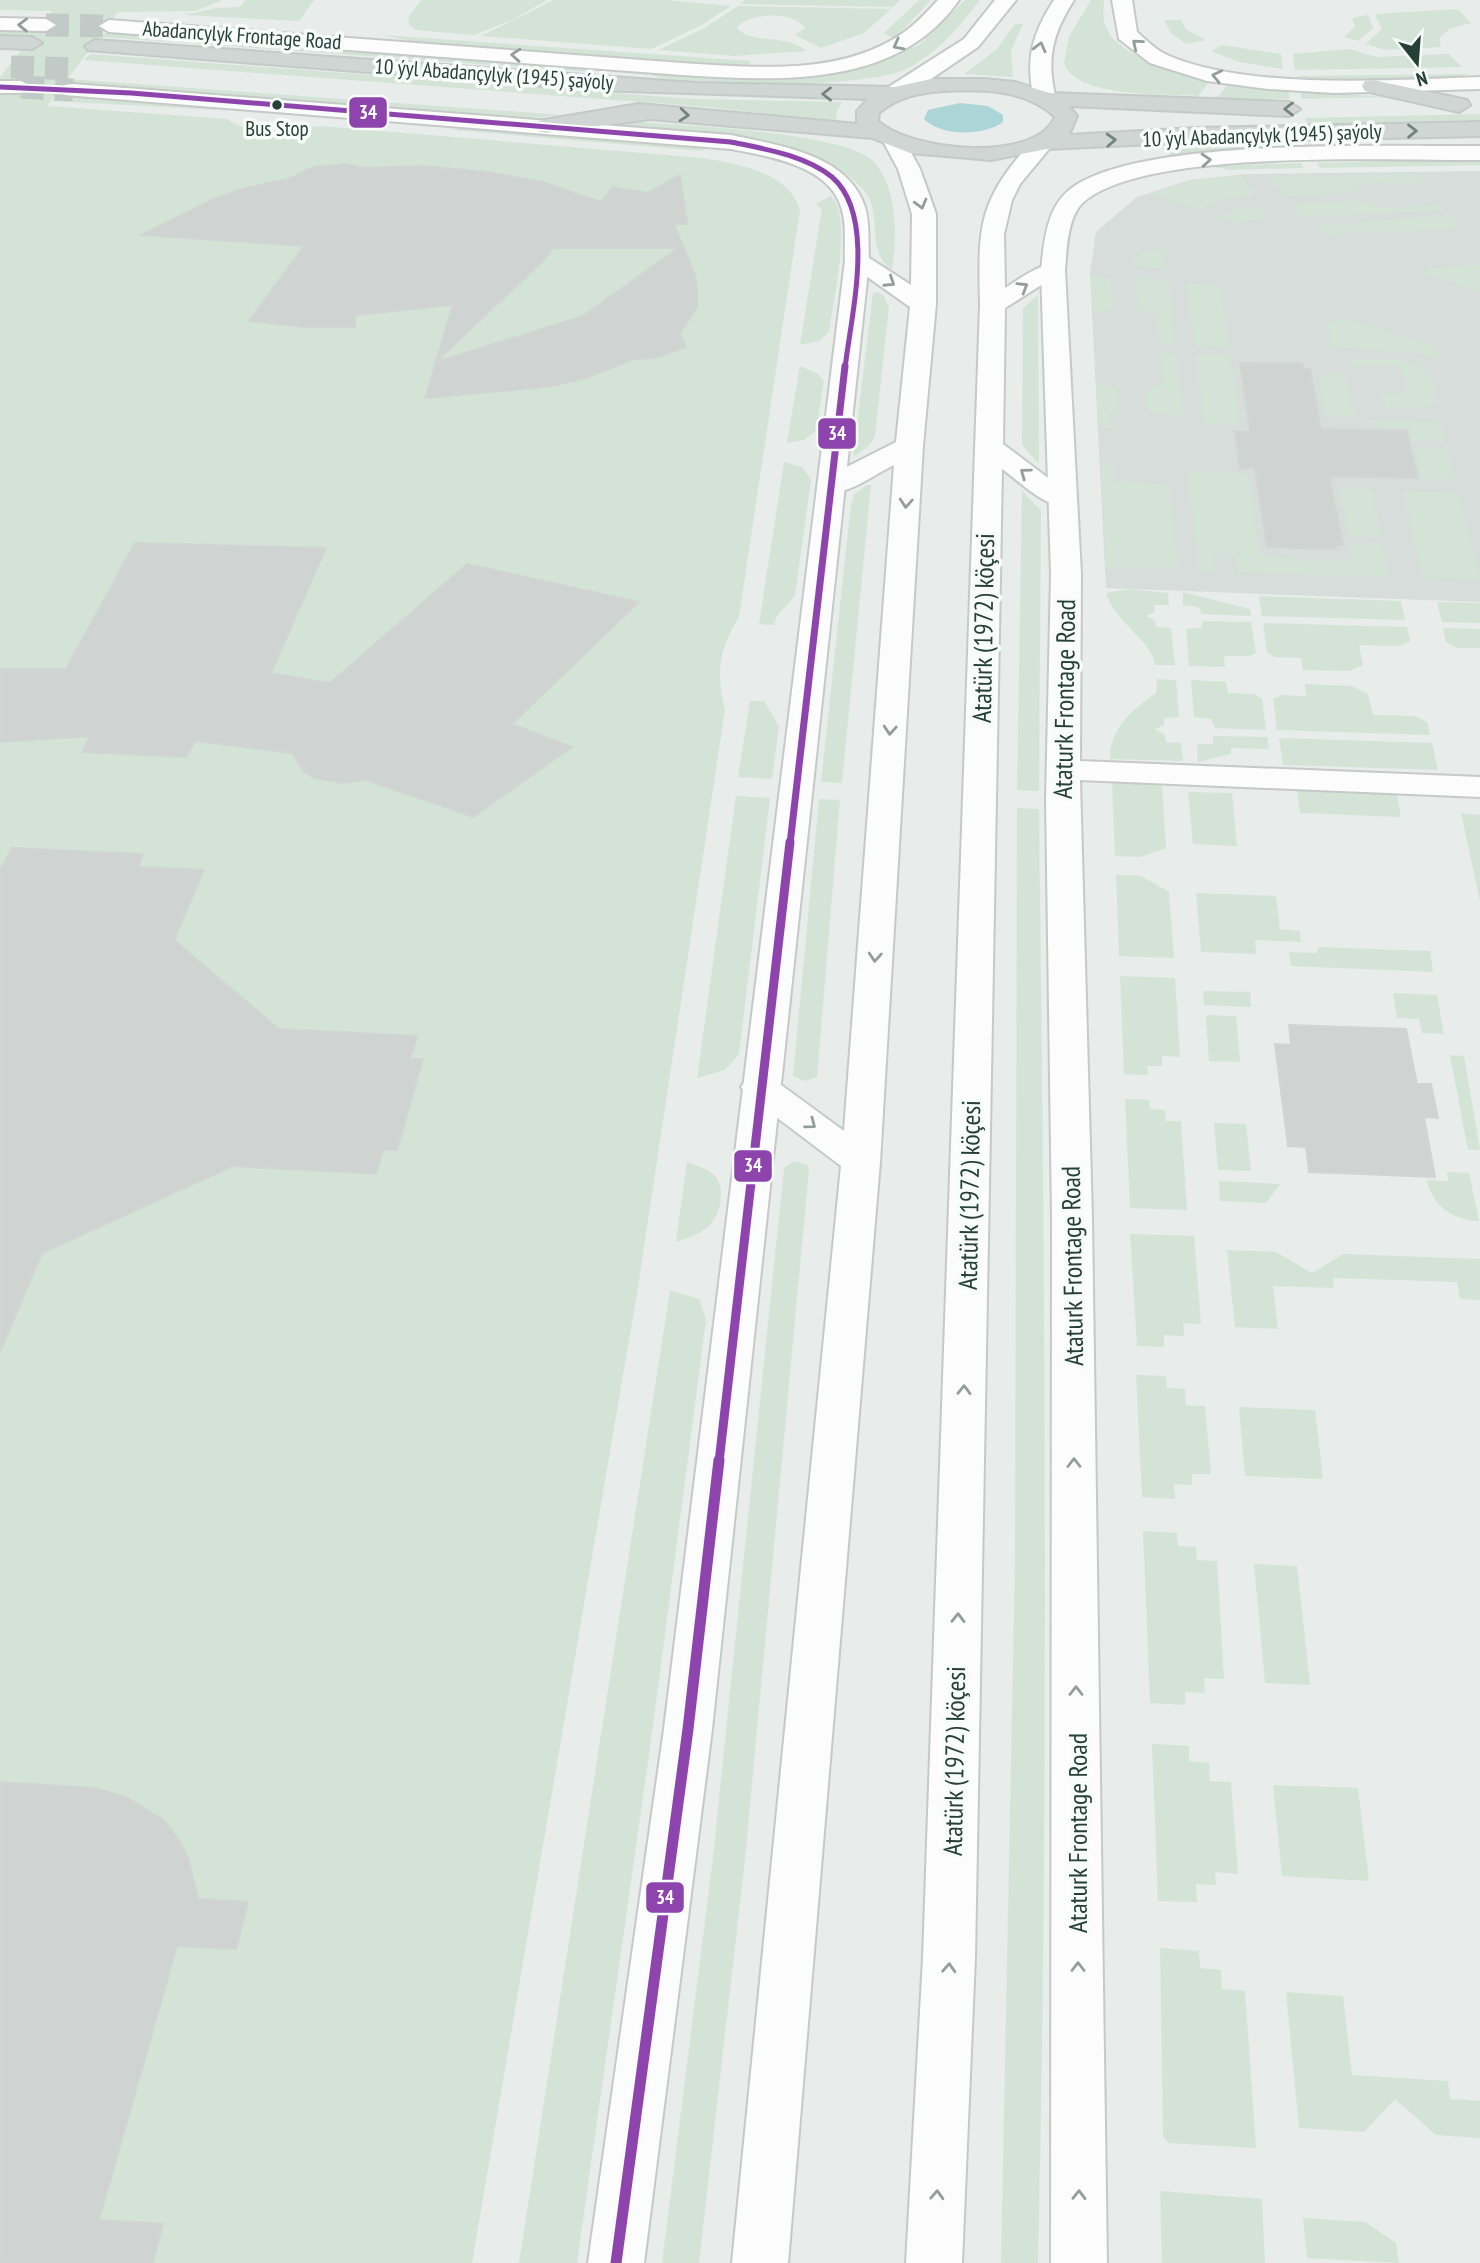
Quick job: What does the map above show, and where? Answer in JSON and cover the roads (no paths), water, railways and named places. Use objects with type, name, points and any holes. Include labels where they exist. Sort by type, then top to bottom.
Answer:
[{"type":"main road","points":[[0,42],[32,43]]},
{"type":"main road","name":"10 ýyl Abadançylyk (1945) şaýoly","points":[[94,46],[653,87],[780,93],[895,93],[922,86],[966,84],[1020,90],[1045,99],[1310,109]]},
{"type":"main road","points":[[584,61],[653,87]]},
{"type":"main road","points":[[76,79],[238,80]]},
{"type":"main road","points":[[885,137],[867,122],[868,111],[877,101],[895,93]]},
{"type":"main road","name":"10 ýyl Abadançylyk (1945) şaýoly","points":[[1372,97],[1470,104]]},
{"type":"main road","points":[[1043,143],[1058,135],[1066,126],[1066,116],[1059,107],[1045,99]]},
{"type":"main road","points":[[543,115],[650,112],[885,137]]},
{"type":"main road","points":[[1418,155],[1480,132]]},
{"type":"main road","name":"10 ýyl Abadançylyk (1945) şaýoly","points":[[885,137],[921,149],[975,153],[1018,150],[1043,143],[1196,135],[1480,132]]},
{"type":"street","name":"Abadancylyk Frontage Road","points":[[109,26],[727,71],[783,71],[834,65],[879,54],[904,42],[949,0]]},
{"type":"street","points":[[895,93],[971,43],[1006,0]]},
{"type":"street","points":[[1045,99],[1037,59],[1044,31],[1064,0]]},
{"type":"street","points":[[1122,0],[1119,10],[1122,29],[1131,41],[1150,54],[1181,66],[1241,81],[1372,97],[1480,83]]},
{"type":"street","points":[[0,24],[46,25]]},
{"type":"street","points":[[76,79],[543,115],[731,142],[802,161],[836,181],[851,201],[857,261],[688,1729],[616,2263]]},
{"type":"street","points":[[760,2263],[861,1162],[909,446],[923,303],[925,214],[913,180],[885,137]]},
{"type":"street","name":"Atatürk (1972) köçesi","points":[[934,2263],[949,1958],[993,305],[991,234],[996,203],[1018,168],[1043,143]]},
{"type":"street","points":[[1418,155],[1480,153]]},
{"type":"street","name":"Ataturk Frontage Road","points":[[1079,2263],[1072,1231],[1063,770],[1066,574],[1053,270],[1058,232],[1071,202],[1087,189],[1118,176],[1160,165],[1210,159],[1418,155]]},
{"type":"street","points":[[857,261],[923,303]]},
{"type":"street","points":[[993,305],[1053,270]]},
{"type":"street","points":[[831,486],[909,446]]},
{"type":"street","points":[[988,446],[1062,499]]},
{"type":"street","points":[[1063,770],[1480,787]]},
{"type":"street","points":[[760,1087],[861,1162]]},
{"type":"water","points":[[960,103],[988,106],[1003,115],[1003,122],[985,130],[952,132],[924,119],[928,110]]},
{"type":"tunnel","points":[[46,25],[109,26]]},
{"type":"tunnel","points":[[11,67],[78,69]]},
{"type":"tunnel","points":[[21,87],[73,90]]},
{"type":"place","name":"Bus Stop","points":[[277,105]]}]
